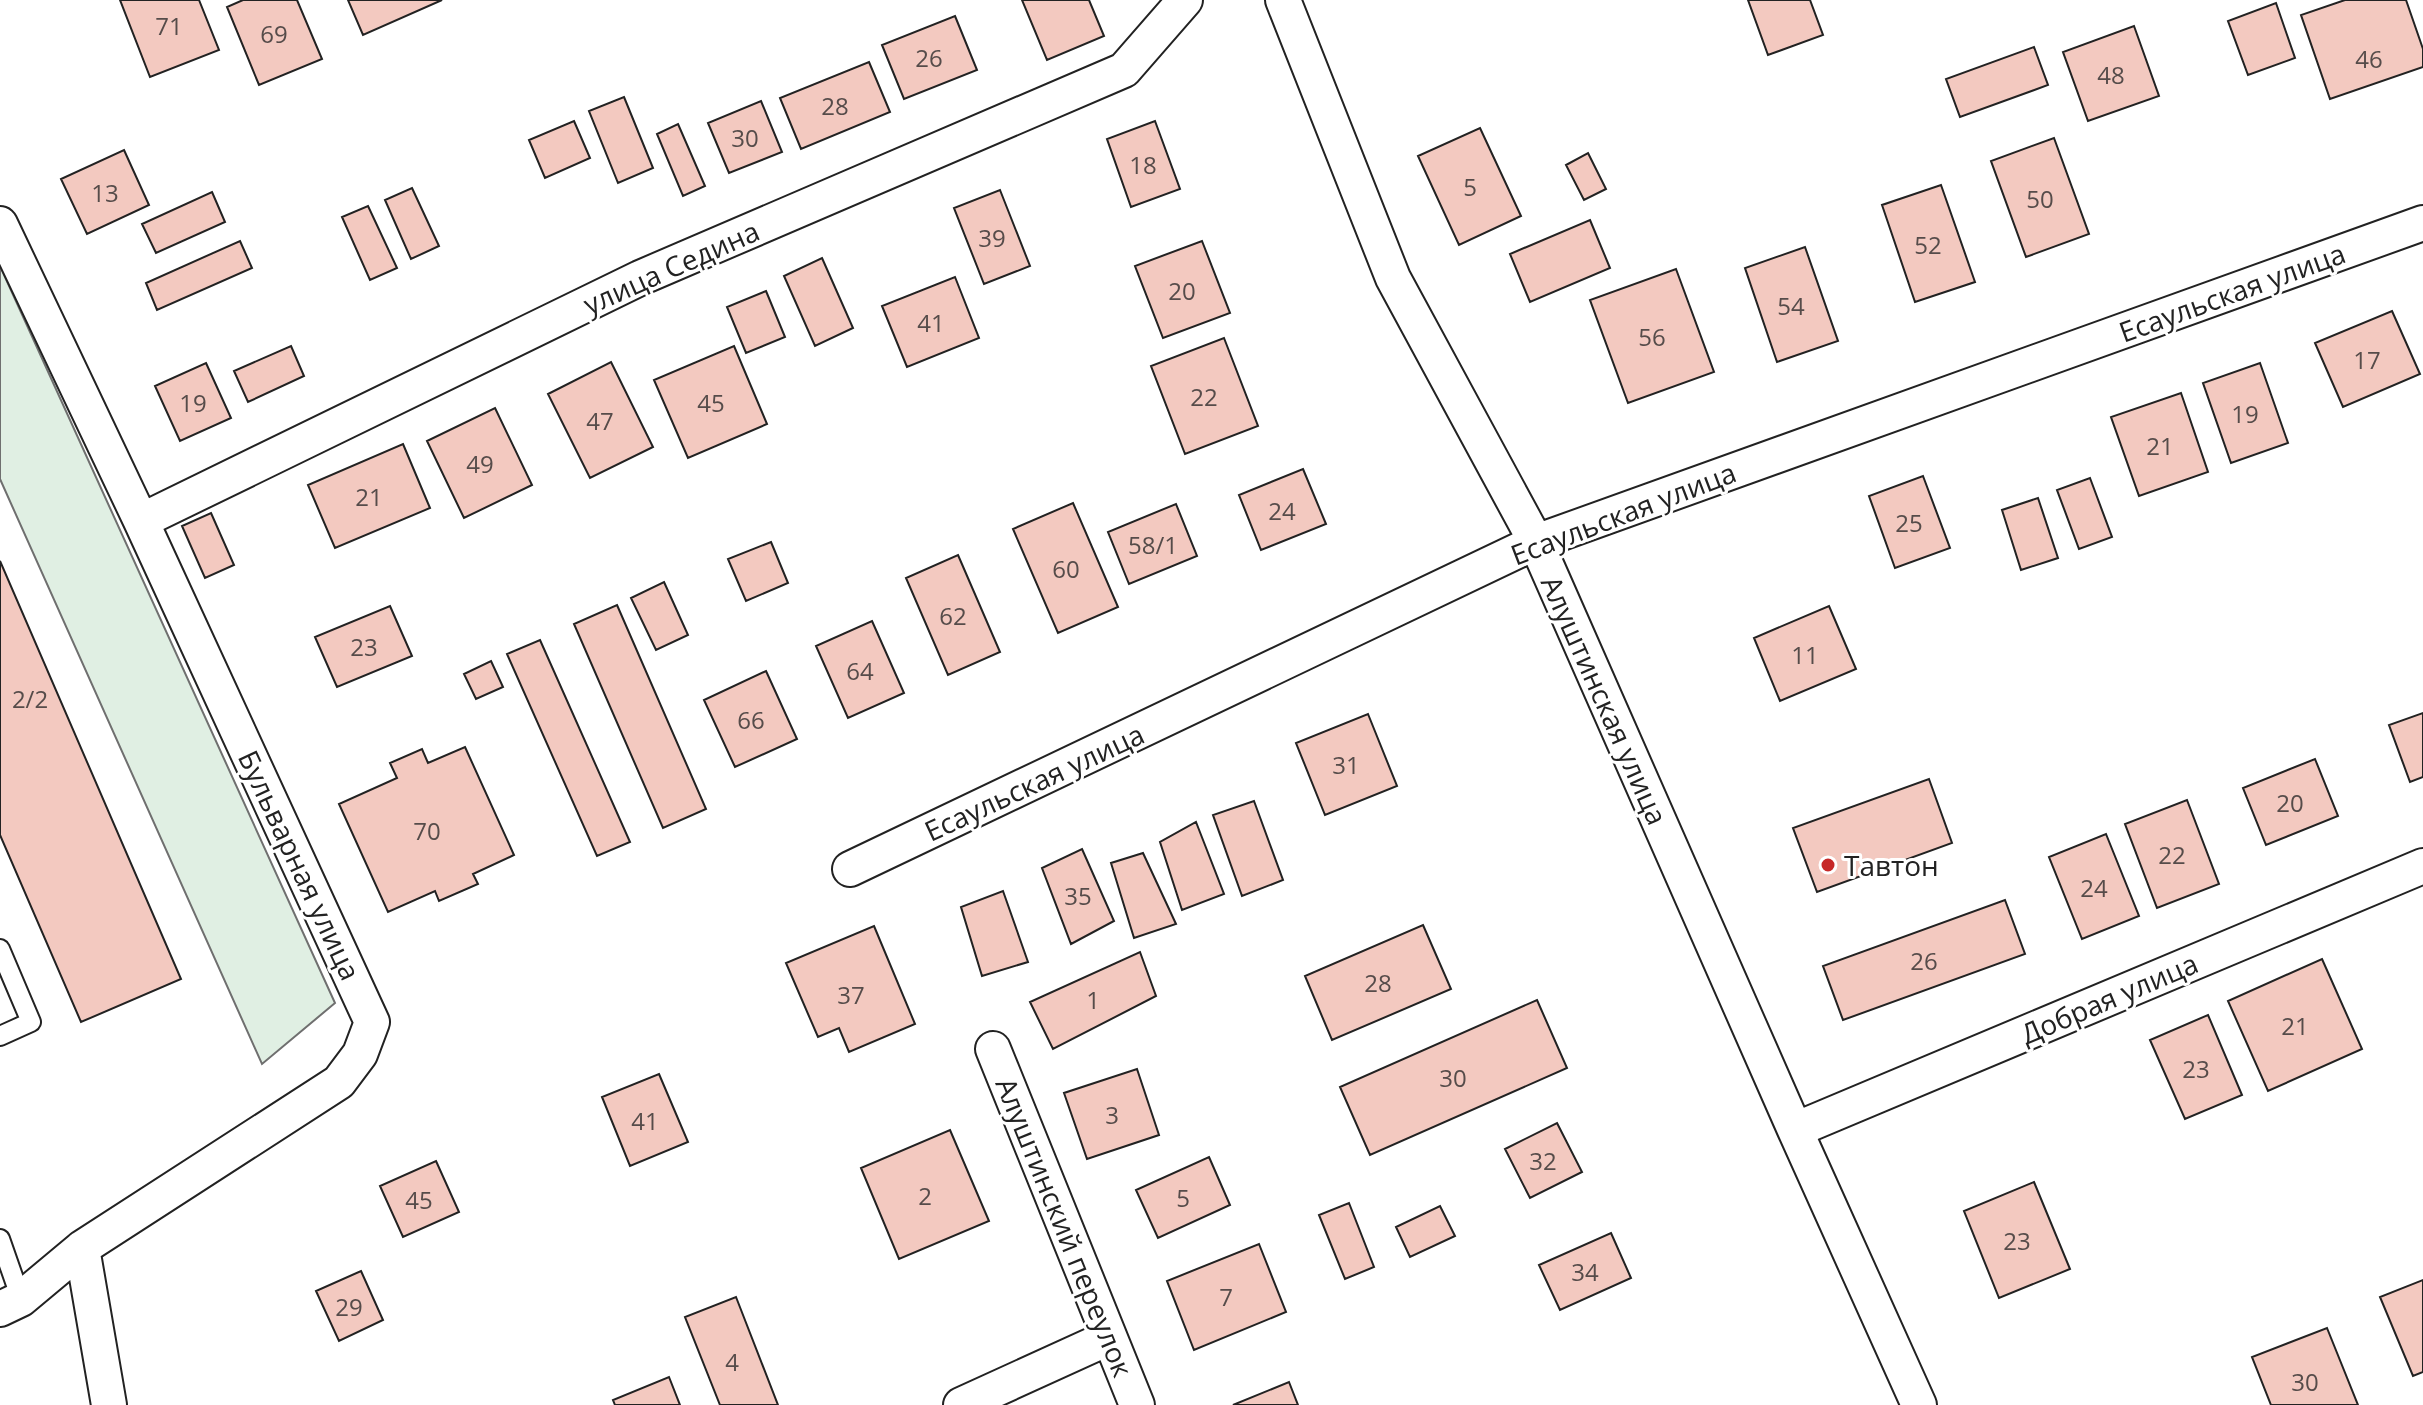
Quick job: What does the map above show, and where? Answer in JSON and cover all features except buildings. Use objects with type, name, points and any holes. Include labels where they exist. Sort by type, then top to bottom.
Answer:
[{"type":"street","name":"улица Седина","points":[[141,521],[640,278],[1124,70],[1185,0]]},
{"type":"street","name":"Алуштинская улица","points":[[1283,0],[1393,278],[1536,542],[1919,1405]]},
{"type":"street","name":"Есаульская улица","points":[[850,869],[1536,542],[2423,223]]},
{"type":"street","name":"Бульварная улица","points":[[0,224],[372,1022],[360,1054],[339,1082],[82,1248]]},
{"type":"street","name":"Добрая улица","points":[[1795,1130],[2423,866]]},
{"type":"street","name":"Алуштинский переулок","points":[[993,1049],[1137,1405]]},
{"type":"street","points":[[11,1304],[82,1248],[109,1405]]},
{"type":"street","points":[[961,1405],[1108,1338]]},
{"type":"lane","points":[[0,949],[31,1022],[0,1036]]},
{"type":"lane","points":[[0,1239],[11,1304]]},
{"type":"green space","points":[[0,266],[335,1003],[262,1064],[0,479]]},
{"type":"place","name":"Тавтон","points":[[1828,865]]}]
